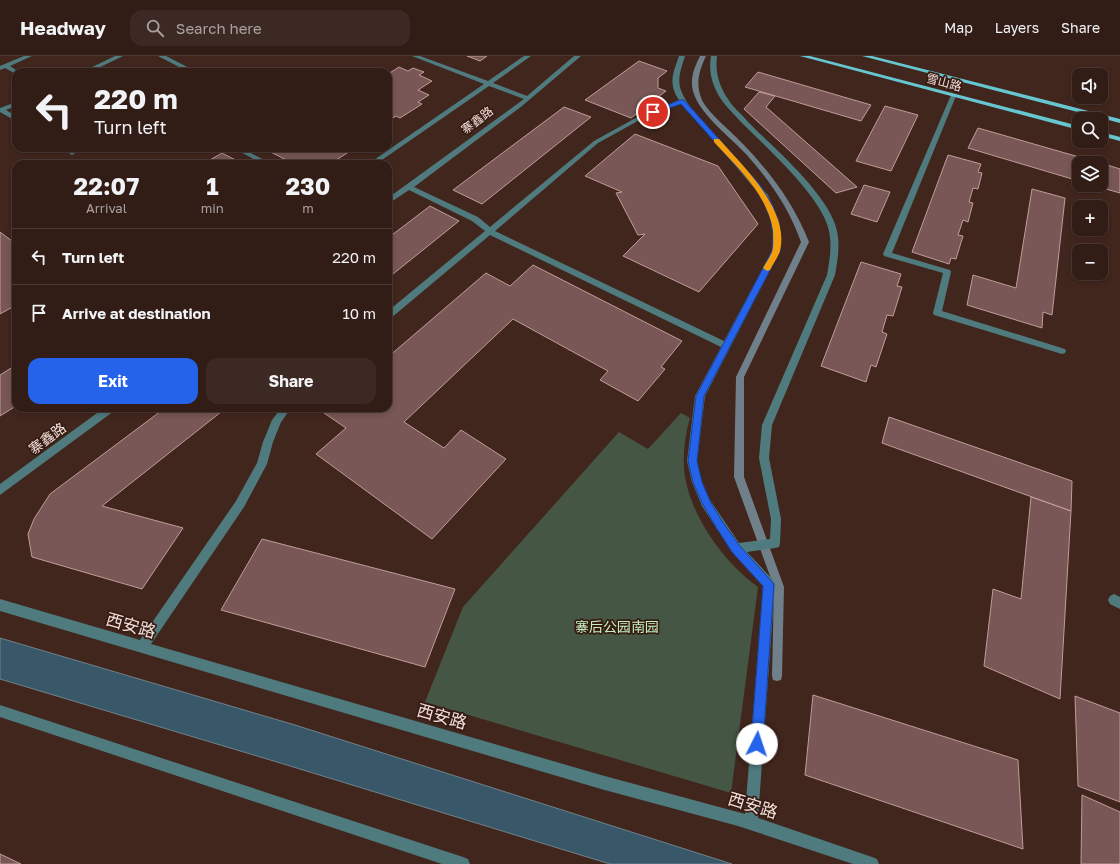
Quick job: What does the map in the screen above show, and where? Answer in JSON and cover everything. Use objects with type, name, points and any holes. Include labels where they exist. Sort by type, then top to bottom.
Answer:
[{"type":"main road","name":"雪山路","points":[[803,56],[1072,126]]},
{"type":"main road","name":"雪山路","points":[[865,56],[1120,120]]},
{"type":"main road","points":[[1108,136],[1120,139]]},
{"type":"street","points":[[3,67],[29,56]]},
{"type":"street","points":[[94,68],[120,56]]},
{"type":"street","points":[[161,56],[186,68]]},
{"type":"street","points":[[415,56],[528,98]]},
{"type":"street","points":[[392,149],[528,56]]},
{"type":"street","name":"寨鑫路","points":[[392,199],[528,98],[578,56]]},
{"type":"street","points":[[682,56],[675,77],[678,93],[682,101],[756,185],[770,206],[775,221],[777,236],[776,251],[700,396],[692,461],[706,503],[736,548],[769,584],[751,823]]},
{"type":"street","points":[[714,56],[714,78],[718,90],[726,102],[813,192],[828,215],[835,243],[835,259],[831,275],[766,425],[764,458],[776,519],[775,542],[736,548]]},
{"type":"street","points":[[953,96],[887,254],[947,272],[938,313],[1062,351]]},
{"type":"street","points":[[392,313],[596,142],[643,116],[682,101]]},
{"type":"street","points":[[12,106],[1,110],[12,117]]},
{"type":"street","points":[[244,152],[260,160]]},
{"type":"street","points":[[377,160],[388,152]]},
{"type":"street","points":[[409,187],[475,219],[494,234],[727,346]]},
{"type":"street","name":"寨鑫路","points":[[0,490],[106,412]]},
{"type":"street","points":[[142,647],[240,504],[262,464],[268,442],[277,420],[283,412]]},
{"type":"street","name":"西安路","points":[[0,605],[601,782],[690,804],[872,864]]},
{"type":"street","points":[[0,711],[463,864]]},
{"type":"green space","name":"寨后公园南园","points":[[681,413],[690,418],[685,443],[684,469],[692,502],[709,535],[720,550],[745,577],[758,587],[731,793],[425,702],[463,607],[619,432],[648,449]]},
{"type":"water","points":[[0,638],[295,725],[732,864],[610,864],[0,679]]},
{"type":"building","points":[[467,56],[487,56],[480,61]]},
{"type":"building","points":[[639,61],[667,71],[658,78],[658,88],[666,91],[631,118],[585,100]]},
{"type":"building","points":[[399,67],[408,71],[413,68],[424,72],[419,75],[432,81],[418,90],[429,95],[418,102],[422,104],[400,118],[396,116],[392,118],[392,71]]},
{"type":"building","points":[[758,72],[871,105],[861,121],[745,87]]},
{"type":"building","points":[[759,92],[775,96],[766,107],[857,187],[836,193],[744,109]]},
{"type":"building","points":[[885,106],[918,115],[891,171],[856,161]]},
{"type":"building","points":[[564,107],[591,117],[482,204],[453,190]]},
{"type":"building","points":[[978,128],[1076,156],[1072,156],[1072,179],[968,148]]},
{"type":"building","points":[[635,134],[718,166],[758,224],[699,292],[623,256],[645,234],[638,235],[616,193],[622,192],[585,176]]},
{"type":"building","points":[[271,152],[349,152],[336,160],[286,160]]},
{"type":"building","points":[[222,153],[235,160],[210,160]]},
{"type":"building","points":[[948,155],[981,164],[978,172],[982,173],[978,189],[973,188],[969,202],[973,203],[968,222],[963,220],[958,235],[963,236],[956,259],[951,258],[949,264],[912,252]]},
{"type":"building","points":[[1108,165],[1120,169],[1120,193],[1108,190]]},
{"type":"building","points":[[864,185],[890,192],[877,222],[851,214]]},
{"type":"building","points":[[1032,189],[1065,198],[1052,315],[1043,312],[1042,328],[967,305],[973,275],[1016,288]]},
{"type":"building","points":[[430,206],[459,221],[392,275],[392,235]]},
{"type":"building","points":[[0,232],[12,241],[12,307],[0,314]]},
{"type":"building","points":[[861,262],[901,274],[897,286],[902,287],[893,316],[887,315],[882,332],[887,334],[876,367],[871,365],[866,382],[821,366]]},
{"type":"building","points":[[533,265],[682,341],[661,367],[665,369],[638,401],[600,380],[608,371],[513,319],[404,422],[444,448],[461,430],[506,459],[432,539],[316,454],[346,428],[324,413],[392,412],[392,354],[486,273],[510,286]]},
{"type":"building","points":[[12,368],[12,408],[0,416],[0,375]]},
{"type":"building","points":[[160,412],[221,412],[102,506],[183,528],[142,589],[32,557],[28,534],[34,519],[50,494]]},
{"type":"building","points":[[889,417],[1072,481],[1071,511],[882,443]]},
{"type":"building","points":[[1031,497],[1071,511],[1060,699],[984,666],[993,589],[1021,599]]},
{"type":"building","points":[[262,539],[455,589],[425,667],[221,610]]},
{"type":"building","points":[[813,695],[1018,760],[1023,849],[805,775]]},
{"type":"building","points":[[1075,696],[1120,713],[1120,802],[1078,786]]},
{"type":"building","points":[[1082,795],[1120,812],[1120,864],[1081,864]]},
{"type":"building","points":[[0,854],[21,864],[0,864]]},
{"type":"waterway","points":[[703,56],[695,75],[695,87],[698,99],[702,106],[747,152],[775,186],[797,222],[805,242],[740,377],[739,477],[779,587],[777,676]]},
{"type":"slow traffic","points":[[716,140],[756,185],[770,206],[775,221],[777,236],[776,251],[767,268]]},
{"type":"route","points":[[653,112],[682,101],[764,195],[770,206],[775,221],[777,236],[776,251],[700,396],[692,461],[706,503],[719,524],[736,548],[769,584],[757,744]]}]
